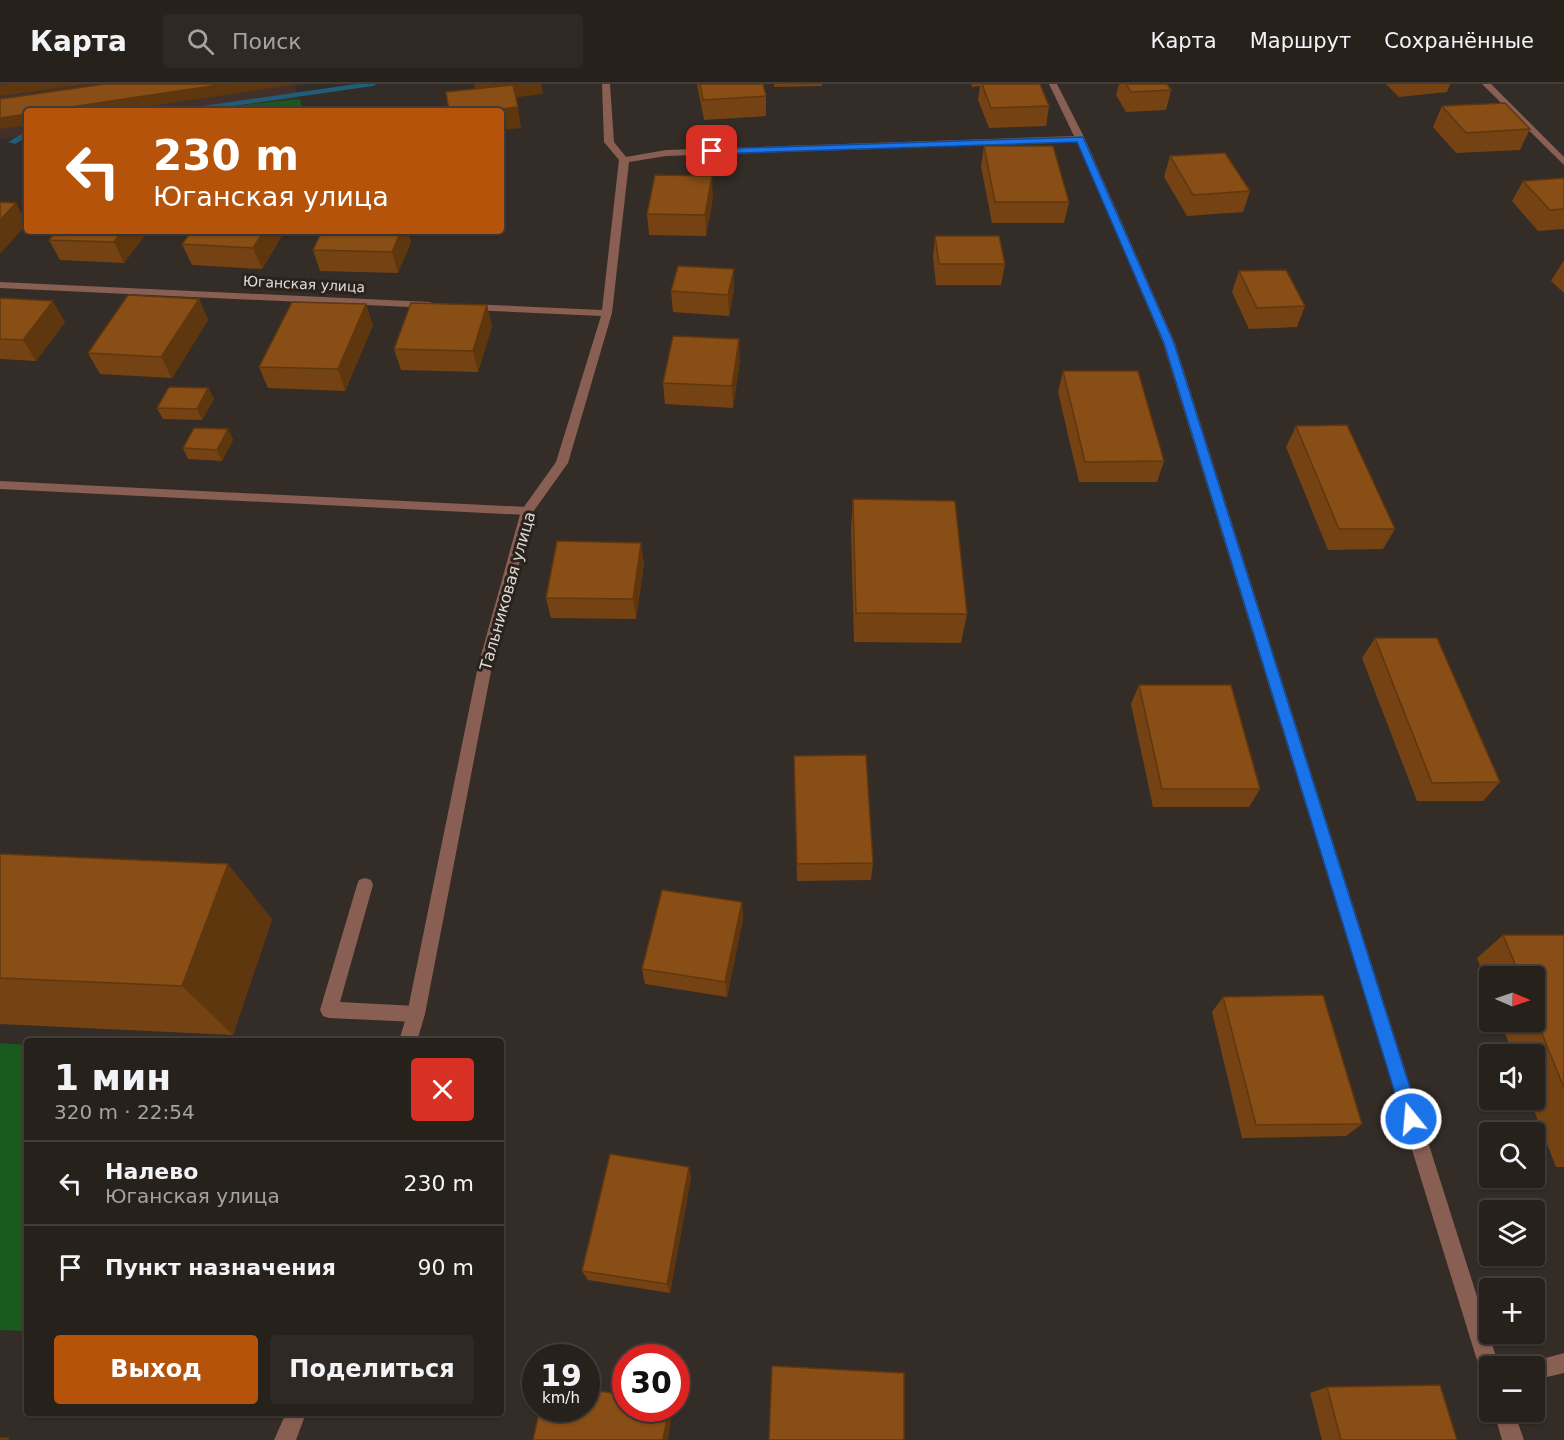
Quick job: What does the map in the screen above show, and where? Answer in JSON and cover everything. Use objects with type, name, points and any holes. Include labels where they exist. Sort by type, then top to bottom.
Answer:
[{"type":"street","points":[[606,84],[609,142],[624,160],[666,153],[1080,139]]},
{"type":"street","points":[[1053,84],[1080,139],[1169,343],[1486,1356]]},
{"type":"street","points":[[1486,84],[1564,162]]},
{"type":"street","name":"Тальниковая улица","points":[[409,1038],[416,1014],[485,666],[527,511],[562,463],[607,314],[624,160]]},
{"type":"street","name":"Юганская улица","points":[[0,285],[607,314]]},
{"type":"street","points":[[0,485],[527,511]]},
{"type":"street","points":[[365,885],[329,1010],[416,1014]]},
{"type":"street","points":[[1545,1367],[1564,1363]]},
{"type":"street","points":[[285,1440],[295,1416]]},
{"type":"street","points":[[1508,1422],[1514,1440]]},
{"type":"shaded area","points":[[0,84],[307,84],[295,86],[297,98],[225,108],[24,108],[24,135],[0,139]]},
{"type":"green space","points":[[300,99],[302,108],[214,108]]},
{"type":"green space","points":[[0,1043],[24,1045],[24,1331],[0,1330]]},
{"type":"building","points":[[105,84],[225,84],[64,108],[24,108],[24,114],[0,118],[0,99]]},
{"type":"building","points":[[700,84],[763,84],[766,96],[703,100]]},
{"type":"building","points":[[982,84],[1040,84],[1049,106],[991,108]]},
{"type":"building","points":[[1126,84],[1167,84],[1171,90],[1131,92]]},
{"type":"building","points":[[513,85],[518,107],[449,108],[446,92]]},
{"type":"building","points":[[1505,103],[1530,129],[1466,133],[1442,106]]},
{"type":"building","points":[[984,146],[1053,146],[1069,202],[995,202]]},
{"type":"building","points":[[1225,153],[1250,191],[1193,195],[1170,156]]},
{"type":"building","points":[[655,175],[712,176],[705,215],[647,214]]},
{"type":"building","points":[[1564,178],[1564,209],[1550,210],[1523,181]]},
{"type":"building","points":[[0,202],[16,203],[0,220]]},
{"type":"building","points":[[54,234],[120,234],[114,242],[49,240]]},
{"type":"building","points":[[190,234],[262,234],[253,248],[182,244]]},
{"type":"building","points":[[321,234],[400,234],[392,252],[313,250]]},
{"type":"building","points":[[935,236],[999,236],[1005,264],[939,264]]},
{"type":"building","points":[[678,266],[734,269],[728,295],[671,291]]},
{"type":"building","points":[[1286,270],[1305,306],[1257,308],[1239,271]]},
{"type":"building","points":[[128,295],[199,299],[161,357],[88,353]]},
{"type":"building","points":[[0,298],[53,301],[23,340],[0,339]]},
{"type":"building","points":[[292,302],[366,304],[338,369],[259,367]]},
{"type":"building","points":[[411,303],[487,305],[473,351],[394,349]]},
{"type":"building","points":[[673,336],[739,339],[732,386],[663,383]]},
{"type":"building","points":[[1063,371],[1138,371],[1164,461],[1085,462]]},
{"type":"building","points":[[169,387],[208,388],[197,409],[157,408]]},
{"type":"building","points":[[1347,425],[1395,529],[1339,529],[1296,426]]},
{"type":"building","points":[[194,428],[228,429],[217,450],[183,448]]},
{"type":"building","points":[[853,499],[955,501],[967,614],[856,613]]},
{"type":"building","points":[[557,541],[641,543],[633,599],[546,598]]},
{"type":"building","points":[[1375,638],[1437,638],[1500,782],[1432,783]]},
{"type":"building","points":[[1139,685],[1231,685],[1260,789],[1162,789]]},
{"type":"building","points":[[866,755],[873,863],[797,864],[794,756]]},
{"type":"building","points":[[0,854],[228,864],[182,986],[0,978]]},
{"type":"building","points":[[662,890],[742,902],[725,982],[642,969]]},
{"type":"building","points":[[1503,935],[1564,935],[1564,1088],[1541,1032],[1545,1032],[1545,966],[1516,966]]},
{"type":"building","points":[[1323,995],[1362,1124],[1256,1125],[1223,997]]},
{"type":"building","points":[[610,1154],[689,1167],[667,1284],[582,1271]]},
{"type":"building","points":[[772,1366],[904,1373],[904,1440],[769,1440]]},
{"type":"building","points":[[1440,1385],[1457,1440],[1341,1440],[1327,1387]]},
{"type":"building","points":[[600,1391],[612,1393],[612,1422],[666,1422],[663,1440],[533,1440],[537,1422],[600,1422]]},
{"type":"waterway","points":[[203,108],[373,84]]},
{"type":"waterway","points":[[12,142],[24,135]]},
{"type":"route","points":[[712,151],[1080,139],[1169,343],[1411,1119]]}]
